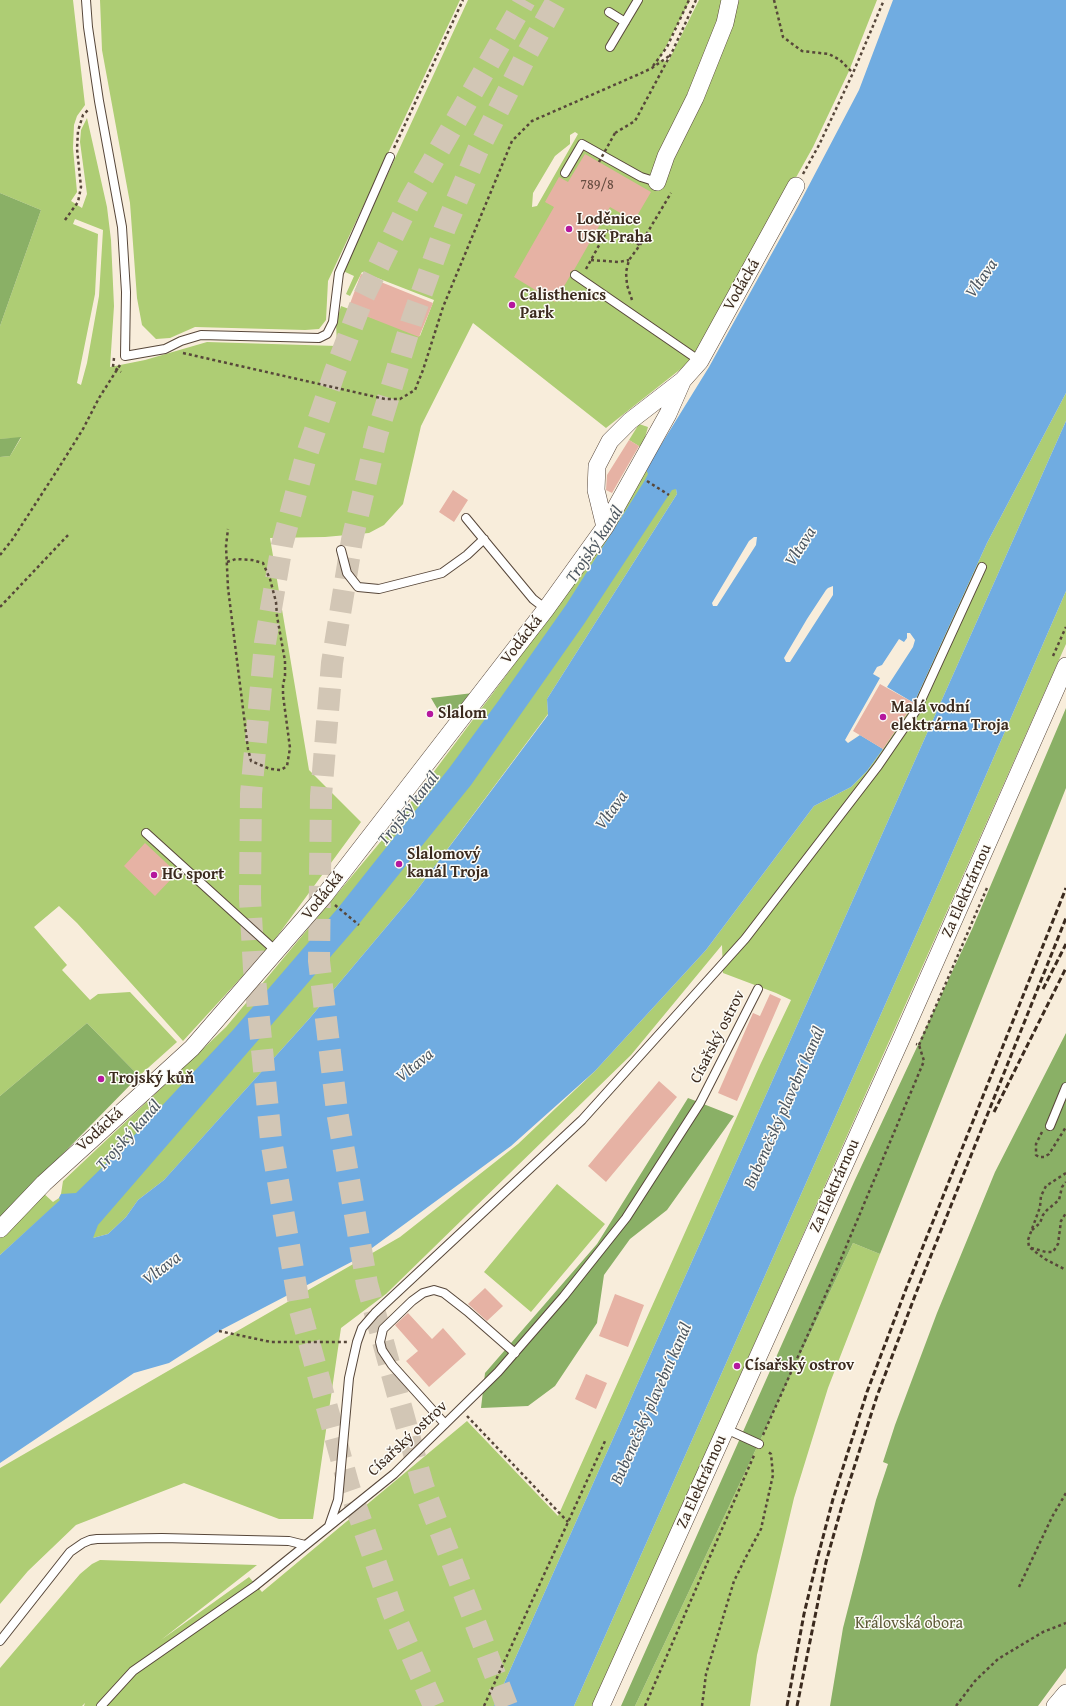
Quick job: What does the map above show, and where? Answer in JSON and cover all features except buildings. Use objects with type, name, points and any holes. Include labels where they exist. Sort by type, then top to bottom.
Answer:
[{"type":"street","points":[[657,182],[666,156],[695,98],[724,23],[730,0]]},
{"type":"street","name":"Vodácká","points":[[605,526],[596,490],[597,466],[610,441],[630,421],[683,380],[700,361],[796,186]]},
{"type":"street","name":"Vodácká","points":[[0,1229],[44,1183],[192,1048],[329,890],[546,609],[605,526],[668,414],[683,380]]},
{"type":"street","name":"Za Elektrárnou","points":[[602,1706],[902,1037],[1066,666]]},
{"type":"street","points":[[1055,1706],[1066,1693]]},
{"type":"lane","points":[[86,0],[88,27],[99,101],[122,228],[126,292],[125,356],[165,349],[180,341],[201,334],[319,338],[327,334],[333,322],[339,273],[390,157]]},
{"type":"lane","points":[[610,47],[638,0]]},
{"type":"lane","points":[[609,12],[625,22]]},
{"type":"lane","points":[[564,173],[582,144],[641,178],[657,182]]},
{"type":"lane","points":[[578,276],[700,361]]},
{"type":"lane","points":[[466,518],[533,599],[546,609]]},
{"type":"lane","points":[[341,550],[347,573],[358,587],[379,589],[442,573],[467,555],[484,539]]},
{"type":"lane","points":[[329,1526],[338,1500],[349,1378],[362,1328],[375,1313],[582,1120],[745,939],[878,766],[917,709],[982,567]]},
{"type":"lane","points":[[146,833],[276,951]]},
{"type":"lane","name":"Císařský ostrov","points":[[100,1706],[133,1671],[255,1586],[394,1474],[498,1372],[564,1296],[626,1218],[700,1103],[758,989]]},
{"type":"lane","points":[[1050,1126],[1066,1088]]},
{"type":"lane","points":[[445,1424],[392,1365],[382,1350],[380,1342],[383,1329],[412,1301],[423,1293],[434,1290],[444,1293],[515,1353]]},
{"type":"lane","points":[[726,1429],[759,1444]]},
{"type":"lane","points":[[0,1641],[70,1552],[90,1540],[162,1538],[289,1542],[305,1545]]},
{"type":"path","points":[[390,157],[463,0]]},
{"type":"path","points":[[652,68],[667,47],[689,0]]},
{"type":"path","points":[[599,162],[615,133],[635,121],[696,0]]},
{"type":"path","points":[[774,0],[783,37],[802,51],[828,54],[840,60],[853,73]]},
{"type":"path","points":[[796,186],[853,73],[884,0]]},
{"type":"path","points":[[165,349],[385,399],[400,399],[415,390],[443,307],[512,140],[532,121],[652,68],[669,56]]},
{"type":"path","points":[[65,220],[78,202],[81,187],[77,150],[78,131],[83,115],[99,101]]},
{"type":"path","points":[[638,318],[627,285],[626,272],[629,260],[640,245],[671,193]]},
{"type":"path","points":[[578,276],[591,260],[608,229],[640,245]]},
{"type":"path","points":[[591,260],[619,262],[629,260]]},
{"type":"path","points":[[0,555],[12,540],[58,470],[125,356]]},
{"type":"path","points":[[648,482],[669,495]]},
{"type":"path","points":[[227,562],[236,559],[252,560],[263,563],[270,579],[276,602],[284,661],[285,676],[283,695],[290,748],[287,766],[281,770],[260,766],[251,761],[249,756],[228,588],[226,546],[228,529]]},
{"type":"path","points":[[0,607],[70,533]]},
{"type":"path","points":[[918,1045],[988,886]]},
{"type":"path","points":[[338,908],[359,925]]},
{"type":"path","points":[[645,1706],[830,1285],[924,1061],[918,1045],[902,1037]]},
{"type":"path","points":[[1066,1173],[1046,1186],[1041,1196],[1040,1207],[1028,1240],[1029,1247],[1045,1259],[1066,1270]]},
{"type":"path","points":[[1032,1230],[1040,1223],[1047,1210],[1059,1200],[1062,1187],[1066,1182]]},
{"type":"path","points":[[1029,1247],[1046,1252],[1053,1252],[1058,1244],[1061,1221],[1066,1213]]},
{"type":"path","points":[[218,1331],[271,1342],[358,1342]]},
{"type":"path","points":[[460,1409],[568,1522]]},
{"type":"path","points":[[484,1706],[606,1439]]},
{"type":"path","points":[[702,1706],[706,1674],[732,1589],[747,1555],[761,1529],[773,1475],[771,1454],[759,1444]]},
{"type":"path","points":[[1019,1588],[1052,1517],[1066,1494]]},
{"type":"path","points":[[956,1706],[975,1681],[998,1659],[1043,1632],[1066,1623]]},
{"type":"green space","points":[[0,0],[73,0],[85,105],[77,116],[74,125],[73,148],[77,192],[71,201],[82,208],[87,194],[80,142],[81,130],[87,118],[107,207],[111,240],[114,306],[110,367],[145,360],[207,342],[337,346],[336,323],[341,306],[420,336],[434,300],[362,272],[350,296],[346,294],[354,276],[343,271],[468,0],[690,0],[659,60],[668,62],[699,0],[877,0],[849,71],[813,147],[701,348],[687,364],[606,428],[473,323],[421,426],[403,504],[384,525],[369,533],[325,537],[270,538],[309,770],[361,822],[270,946],[183,1041],[77,923],[59,906],[34,927],[67,965],[62,970],[90,1000],[98,994],[130,992],[177,1042],[139,1076],[87,1023],[0,1096],[0,457],[10,456],[21,438],[0,439],[0,326],[41,210],[0,193]],"holes":[[[575,132],[578,134],[537,206],[532,207],[533,193],[555,156],[570,144],[570,135]],[[75,219],[103,230],[99,296],[87,363],[81,385],[77,383],[95,294],[98,234],[73,224]]]},
{"type":"green space","points":[[100,0],[460,0],[328,281],[326,320],[319,329],[305,330],[195,327],[170,338],[156,339],[142,325],[137,298],[130,203],[102,50]]},
{"type":"green space","points":[[0,193],[41,210],[0,326]]},
{"type":"green space","points":[[1066,393],[1066,421],[494,1706],[84,1706],[85,1703],[82,1706],[0,1706],[0,1668],[80,1574],[92,1564],[100,1560],[257,1565],[161,1640],[249,1577],[262,1592],[467,1421],[558,1516],[760,1065],[791,1000],[723,973],[722,945],[631,1055],[386,1294],[341,1328],[313,1519],[279,1519],[184,1483],[76,1525],[28,1571],[0,1604],[0,1468],[400,1237],[518,1144],[595,1071],[706,950],[814,806],[851,787],[867,771],[914,703],[987,543]]},
{"type":"green space","points":[[639,424],[648,427],[642,448],[629,440]]},
{"type":"green space","points":[[21,437],[10,456],[0,457],[0,439]]},
{"type":"green space","name":"Slalomový kanál Troja","points":[[646,469],[676,488],[677,494],[547,699],[548,714],[414,894],[309,1019],[174,1169],[164,1180],[138,1200],[126,1217],[108,1234],[93,1238],[61,1200],[0,1255],[0,1235],[42,1192],[53,1202],[59,1198],[63,1181],[226,1027],[387,834],[602,545]]},
{"type":"green space","points":[[1066,591],[1066,644],[593,1706],[574,1706],[940,881]]},
{"type":"green space","points":[[473,693],[451,719],[438,710],[431,698]]},
{"type":"green space","points":[[1066,708],[1066,788],[880,1254],[853,1243],[635,1706],[621,1706],[854,1182],[973,927]]},
{"type":"green space","points":[[87,1023],[139,1076],[0,1218],[0,1096]]},
{"type":"green space","name":"Královská obora","points":[[1066,1033],[1066,1668],[1038,1706],[830,1706],[843,1628],[876,1500],[888,1464],[883,1462],[895,1425],[937,1313],[995,1172]]},
{"type":"green space","points":[[688,1098],[734,1116],[667,1210],[630,1239],[604,1275],[597,1323],[555,1386],[528,1406],[481,1408],[485,1373],[597,1244]]},
{"type":"green space","points":[[557,1184],[605,1224],[531,1312],[484,1272]]},
{"type":"green space","points":[[853,1243],[880,1254],[828,1388],[794,1498],[757,1655],[750,1706],[635,1706]]},
{"type":"water","name":"Vltava","points":[[893,0],[1066,0],[1066,393],[987,543],[914,703],[887,687],[913,647],[915,640],[910,633],[907,633],[907,638],[904,642],[899,639],[882,665],[877,667],[873,674],[880,678],[845,740],[848,743],[860,735],[883,749],[867,771],[851,787],[814,806],[706,950],[595,1071],[511,1146],[357,1259],[219,1331],[169,1363],[134,1373],[0,1463],[0,1255],[60,1200],[59,1198],[61,1194],[76,1193],[127,1143],[233,1030],[338,908],[450,767],[566,605],[645,480],[648,474],[646,469],[709,367],[797,208],[859,90]],"holes":[[[676,489],[677,494],[547,699],[548,715],[414,894],[309,1019],[164,1180],[138,1200],[126,1217],[108,1234],[93,1238],[98,1225],[358,925],[471,785],[584,624],[672,490]],[[754,537],[757,537],[756,545],[717,606],[713,606],[712,603],[749,541]],[[833,586],[833,595],[790,662],[786,662],[784,658],[807,619],[828,588]]]},
{"type":"water","name":"Bubenečský plavební kanál","points":[[1066,421],[1066,591],[940,881],[574,1706],[494,1706]]},
{"type":"tunnel","points":[[434,1706],[393,1612],[349,1487],[300,1310],[271,1140],[254,969],[250,898],[251,794],[265,643],[282,545],[305,460],[334,374],[363,298],[411,199],[525,0]]},
{"type":"tunnel","points":[[507,1706],[423,1486],[367,1284],[337,1111],[319,961],[321,796],[332,663],[352,540],[377,435],[412,320],[445,228],[478,150],[528,52],[557,0]]},
{"type":"railway","points":[[787,1706],[804,1614],[817,1560],[833,1499],[867,1392],[906,1289],[1066,888]]},
{"type":"railway","points":[[797,1706],[826,1562],[843,1502],[877,1396],[916,1293],[1066,918]]},
{"type":"railway","points":[[1043,989],[1066,944]]},
{"type":"railway","points":[[994,1112],[1066,968]]},
{"type":"place","name":"Loděnice USK Praha","points":[[569,229]]},
{"type":"place","name":"Calisthenics Park","points":[[512,305]]},
{"type":"place","name":"Slalom","points":[[430,714]]},
{"type":"place","name":"Malá vodní elektrárna Troja","points":[[883,717]]},
{"type":"place","name":"Slalomový kanál Troja","points":[[399,864]]},
{"type":"place","name":"HG sport","points":[[154,875]]},
{"type":"place","name":"Trojský kůň","points":[[101,1079]]},
{"type":"place","name":"Císařský ostrov","points":[[737,1366]]},
{"type":"water label","name":"Trojský kanál","points":[[595,545]]},
{"type":"water label","name":"Trojský kanál","points":[[409,809]]},
{"type":"water label","name":"Trojský kanál","points":[[129,1136]]}]
